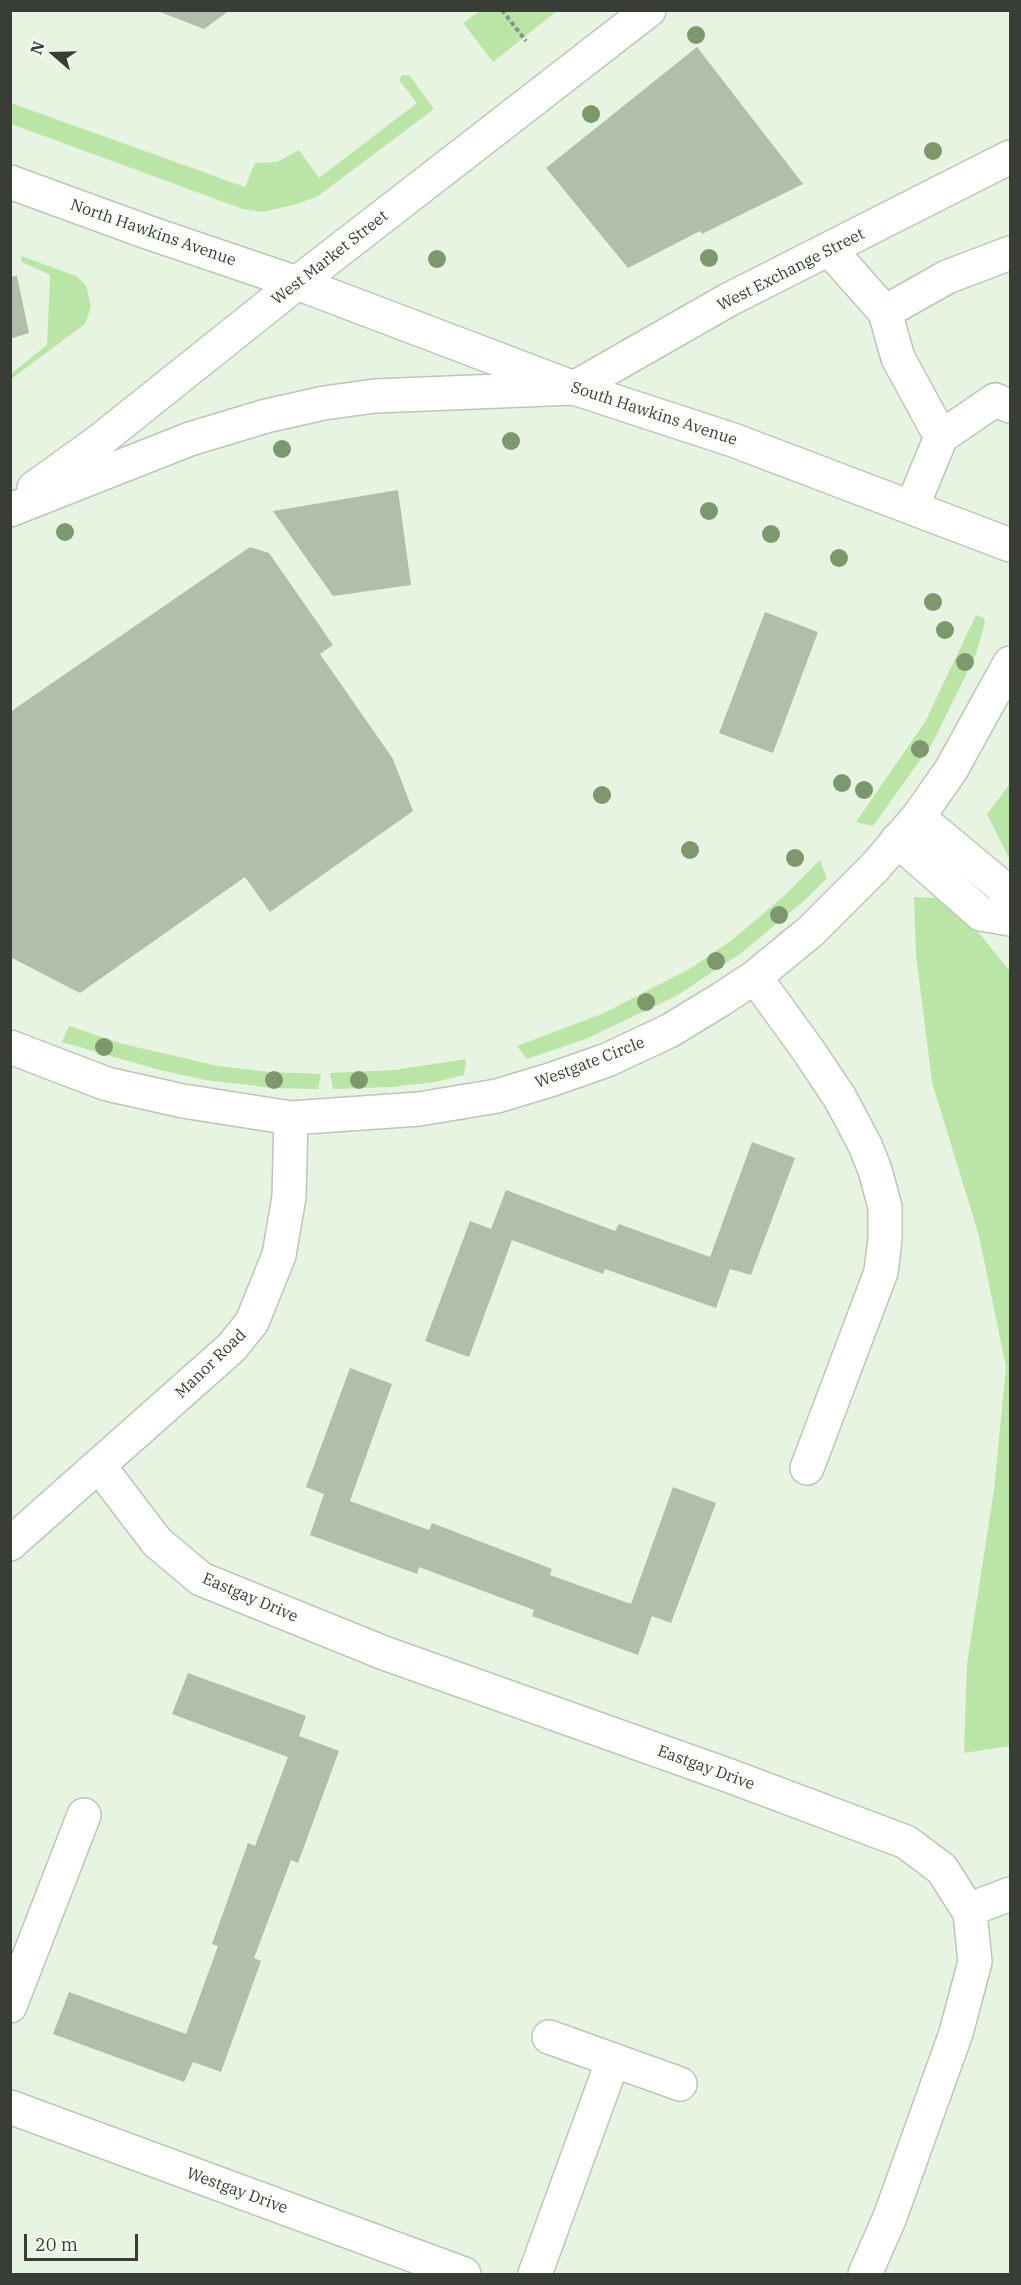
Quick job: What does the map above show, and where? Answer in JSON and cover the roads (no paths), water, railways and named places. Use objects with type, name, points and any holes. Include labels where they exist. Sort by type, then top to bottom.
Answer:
[{"type":"street","name":"West Market Street","points":[[10,505],[98,442],[297,282],[649,10]]},
{"type":"street","name":"West Exchange Street","points":[[574,388],[728,300],[1011,157]]},
{"type":"street","name":"North Hawkins Avenue","points":[[10,182],[147,232],[297,282]]},
{"type":"street","points":[[830,250],[885,312],[898,358],[941,437]]},
{"type":"street","points":[[885,312],[947,277],[1011,253]]},
{"type":"street","name":"South Hawkins Avenue","points":[[297,282],[574,388],[733,440],[1011,545]]},
{"type":"street","points":[[10,510],[190,439],[266,416],[324,403],[375,396],[574,388]]},
{"type":"street","points":[[912,507],[941,437],[995,400],[1011,406]]},
{"type":"street","name":"Westgate Circle","points":[[10,1047],[106,1084],[183,1101],[291,1118],[419,1109],[497,1096],[607,1059],[669,1031],[755,977],[811,932],[875,867],[951,770],[1011,663]]},
{"type":"street","points":[[907,829],[1008,892],[1011,900]]},
{"type":"street","points":[[907,829],[981,914],[1011,919]]},
{"type":"street","points":[[755,977],[840,1098],[865,1145],[875,1170],[885,1207],[885,1239],[881,1272],[807,1468]]},
{"type":"street","name":"Manor Road","points":[[10,1544],[232,1347],[252,1322],[279,1255],[289,1197],[291,1118]]},
{"type":"street","name":"Eastgay Drive","points":[[99,1466],[157,1542],[201,1579],[384,1653],[730,1776],[906,1842],[942,1869],[969,1910],[975,1962],[956,2033],[890,2217],[865,2274]]},
{"type":"street","points":[[10,2006],[84,1815]]},
{"type":"street","points":[[969,1910],[1011,1894]]},
{"type":"street","points":[[549,2037],[680,2084]]},
{"type":"street","points":[[535,2274],[613,2060]]},
{"type":"street","name":"Westgay Drive","points":[[10,2107],[464,2274]]}]
